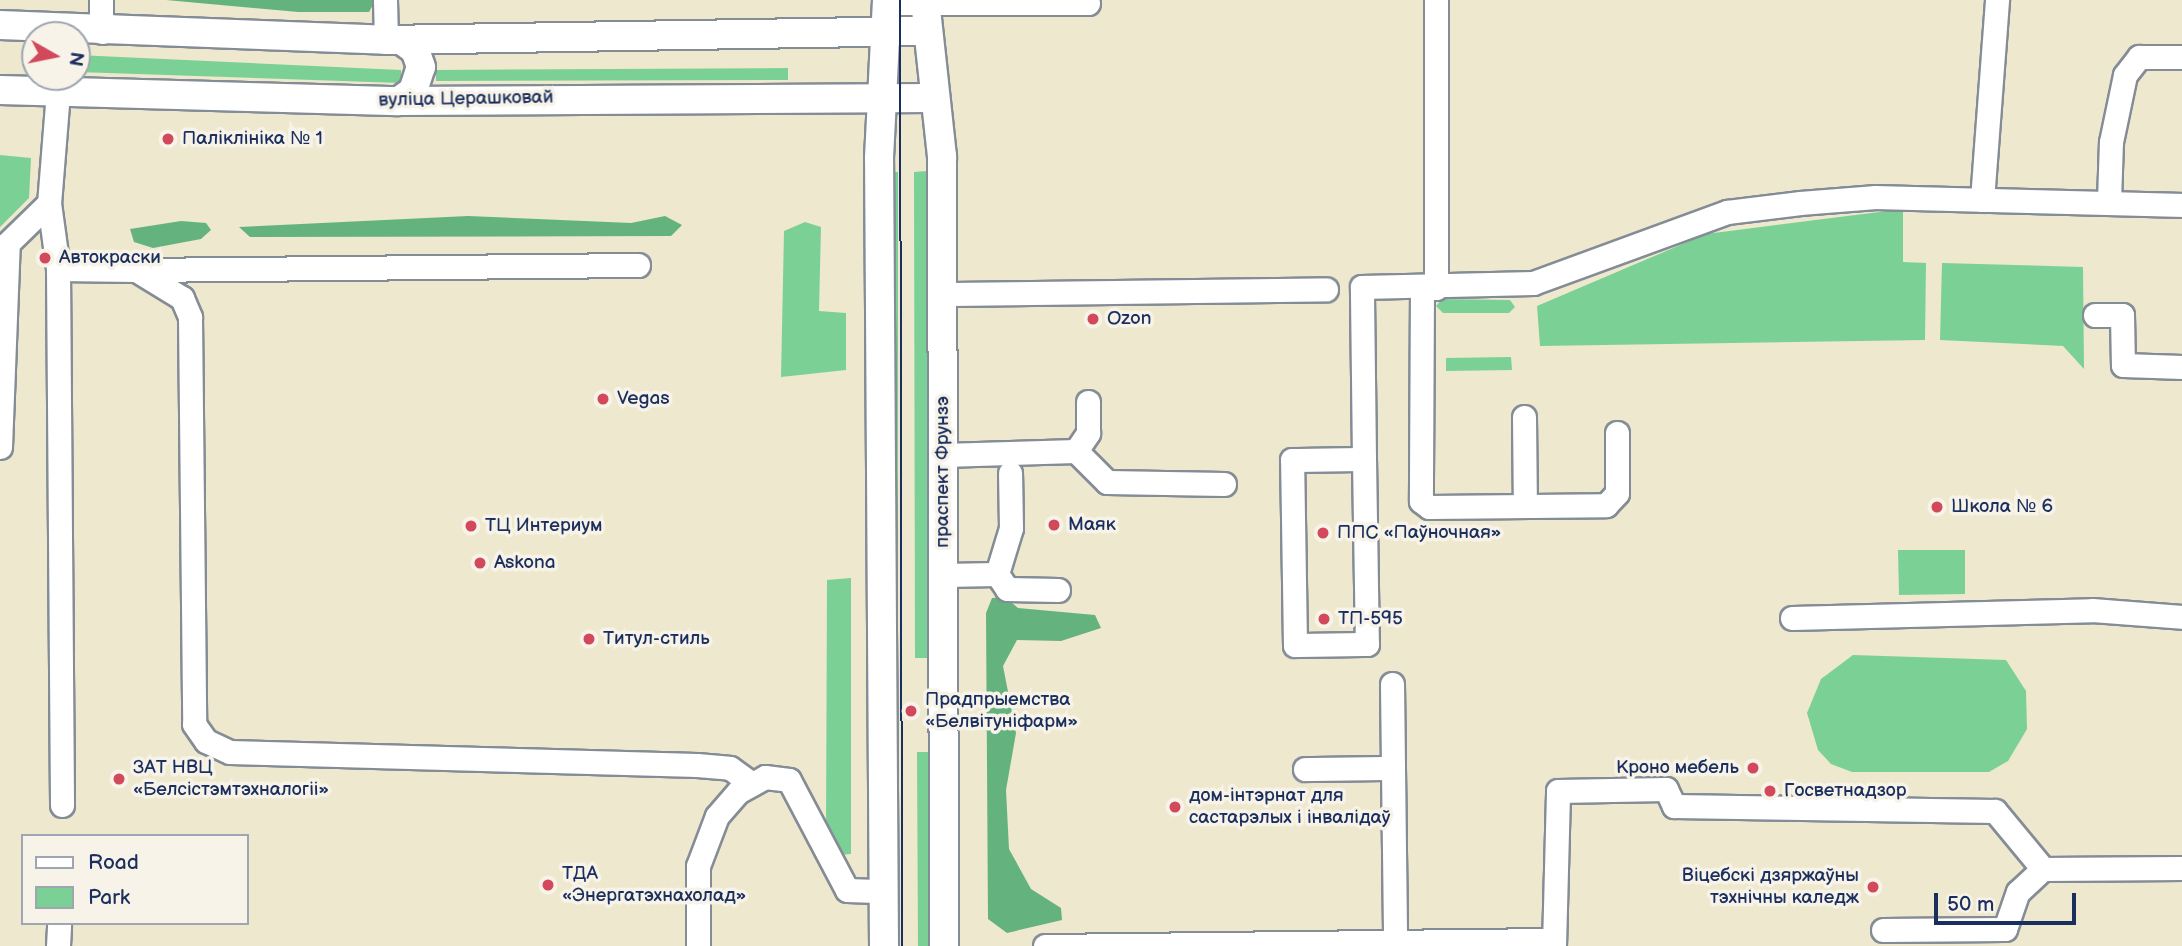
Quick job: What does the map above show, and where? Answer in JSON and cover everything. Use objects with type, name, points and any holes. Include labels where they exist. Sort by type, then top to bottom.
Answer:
[{"type":"main road","name":"праспект Фрунзэ","points":[[925,1],[932,98],[942,156],[944,946]]},
{"type":"main road","points":[[0,24],[102,32],[393,40],[886,11],[926,31]]},
{"type":"main road","points":[[884,946],[880,97],[886,11]]},
{"type":"main road","points":[[393,40],[415,50],[421,67],[413,91],[399,100]]},
{"type":"main road","name":"вуліца Церашковай","points":[[0,90],[399,100],[932,98]]},
{"type":"street","points":[[101,0],[102,32]]},
{"type":"street","points":[[385,0],[393,40]]},
{"type":"street","points":[[1436,0],[1421,501],[1429,507],[1606,505],[1617,493],[1617,433]]},
{"type":"street","points":[[1982,200],[1997,0]]},
{"type":"street","points":[[886,11],[925,1],[1088,2]]},
{"type":"street","points":[[2109,201],[2111,142],[2125,75],[2139,57],[2182,57]]},
{"type":"street","points":[[58,92],[49,203],[58,269],[62,805]]},
{"type":"street","points":[[1364,459],[1293,460],[1295,645],[1367,644],[1362,287],[1429,289],[1533,282],[1727,212],[1876,197],[2182,205]]},
{"type":"street","points":[[0,447],[4,245],[49,203]]},
{"type":"street","points":[[58,269],[638,265]]},
{"type":"street","points":[[136,270],[182,298],[190,317],[194,724],[206,741],[230,752],[697,765],[730,768],[752,784]]},
{"type":"street","points":[[942,294],[1326,289]]},
{"type":"street","points":[[2095,315],[2122,315],[2123,365],[2182,367]]},
{"type":"street","points":[[1076,450],[1088,433],[1088,402]]},
{"type":"street","points":[[1524,417],[1525,506]]},
{"type":"street","points":[[943,455],[1076,450],[1107,482],[1224,484]]},
{"type":"street","points":[[997,574],[1011,528],[1010,474]]},
{"type":"street","points":[[943,575],[997,574]]},
{"type":"street","points":[[997,574],[1007,589],[1058,590]]},
{"type":"street","points":[[1792,618],[2092,610],[2182,617]]},
{"type":"street","points":[[1392,684],[1395,942]]},
{"type":"street","points":[[1305,769],[1393,768]]},
{"type":"street","points":[[698,946],[698,866],[718,816],[752,784],[765,777],[789,780],[847,890],[884,891]]},
{"type":"street","points":[[1045,946],[1554,943],[1558,791],[1666,789],[1674,806],[1995,811],[2043,869]]},
{"type":"street","points":[[1883,930],[2005,929],[2018,892],[2043,869],[2182,868]]},
{"type":"green space","points":[[166,0],[373,0],[374,3],[369,12],[298,12]]},
{"type":"green space","points":[[91,56],[401,70],[401,83],[91,72]]},
{"type":"green space","points":[[788,68],[788,80],[436,81],[436,70]]},
{"type":"green space","points":[[0,155],[31,158],[29,198],[0,227]]},
{"type":"green space","points":[[927,171],[929,658],[915,658],[914,172]]},
{"type":"green space","points":[[889,172],[898,172],[898,545],[890,545]]},
{"type":"green space","points":[[1903,209],[1903,262],[1926,263],[1925,340],[1540,346],[1537,306],[1706,234]]},
{"type":"green space","points":[[468,216],[631,223],[665,216],[682,225],[671,236],[250,237],[239,227]]},
{"type":"green space","points":[[181,221],[206,223],[211,230],[201,239],[153,248],[134,242],[130,229]]},
{"type":"green space","points":[[805,222],[821,227],[819,311],[846,313],[846,370],[781,377],[784,231]]},
{"type":"green space","points":[[1942,263],[2083,267],[2084,369],[2063,346],[1940,340]]},
{"type":"green space","points":[[1442,299],[1510,300],[1515,307],[1509,313],[1443,313],[1436,306]]},
{"type":"green space","points":[[1511,357],[1512,370],[1446,371],[1446,358]]},
{"type":"green space","points":[[1898,550],[1965,550],[1965,594],[1899,595]]},
{"type":"green space","points":[[851,578],[851,854],[839,855],[826,834],[827,580]]},
{"type":"green space","points":[[1005,597],[1018,608],[1095,615],[1101,628],[1061,641],[1017,640],[1003,666],[1016,733],[1006,790],[1009,849],[1031,889],[1061,908],[1062,920],[1007,933],[988,919],[986,613],[992,598]]},
{"type":"green space","points":[[1853,655],[2006,660],[2026,691],[2027,729],[2008,761],[1989,772],[1852,772],[1831,764],[1818,750],[1807,713],[1821,679]]},
{"type":"green space","points":[[917,752],[929,752],[929,946],[918,946]]},
{"type":"tram line","points":[[900,0],[902,946]]},
{"type":"place","name":"Паліклініка № 1","points":[[168,139]]},
{"type":"place","name":"Автокраски","points":[[45,258]]},
{"type":"place","name":"Ozon","points":[[1093,319]]},
{"type":"place","name":"Vegas","points":[[603,399]]},
{"type":"place","name":"Школа № 6","points":[[1937,507]]},
{"type":"place","name":"Маяк","points":[[1054,525]]},
{"type":"place","name":"ТЦ Интериум","points":[[471,526]]},
{"type":"place","name":"ППС «Паўночная»","points":[[1323,533]]},
{"type":"place","name":"Askona","points":[[480,563]]},
{"type":"place","name":"ТП-595","points":[[1324,619]]},
{"type":"place","name":"Титул-cтиль","points":[[589,639]]},
{"type":"place","name":"Прадпрыемства «Белвітуніфарм»","points":[[911,711]]},
{"type":"place","name":"Кроно мебель","points":[[1753,768]]},
{"type":"place","name":"ЗАТ НВЦ «Белсістэмтэхналогіі»","points":[[119,779]]},
{"type":"place","name":"Госветнадзор","points":[[1770,791]]},
{"type":"place","name":"дом-інтэрнат для састарэлых і інвалідаў","points":[[1175,807]]},
{"type":"place","name":"ТДА «Энергатэхнахолад»","points":[[548,885]]},
{"type":"place","name":"Віцебскі дзяржаўны тэхнічны каледж","points":[[1873,887]]}]
